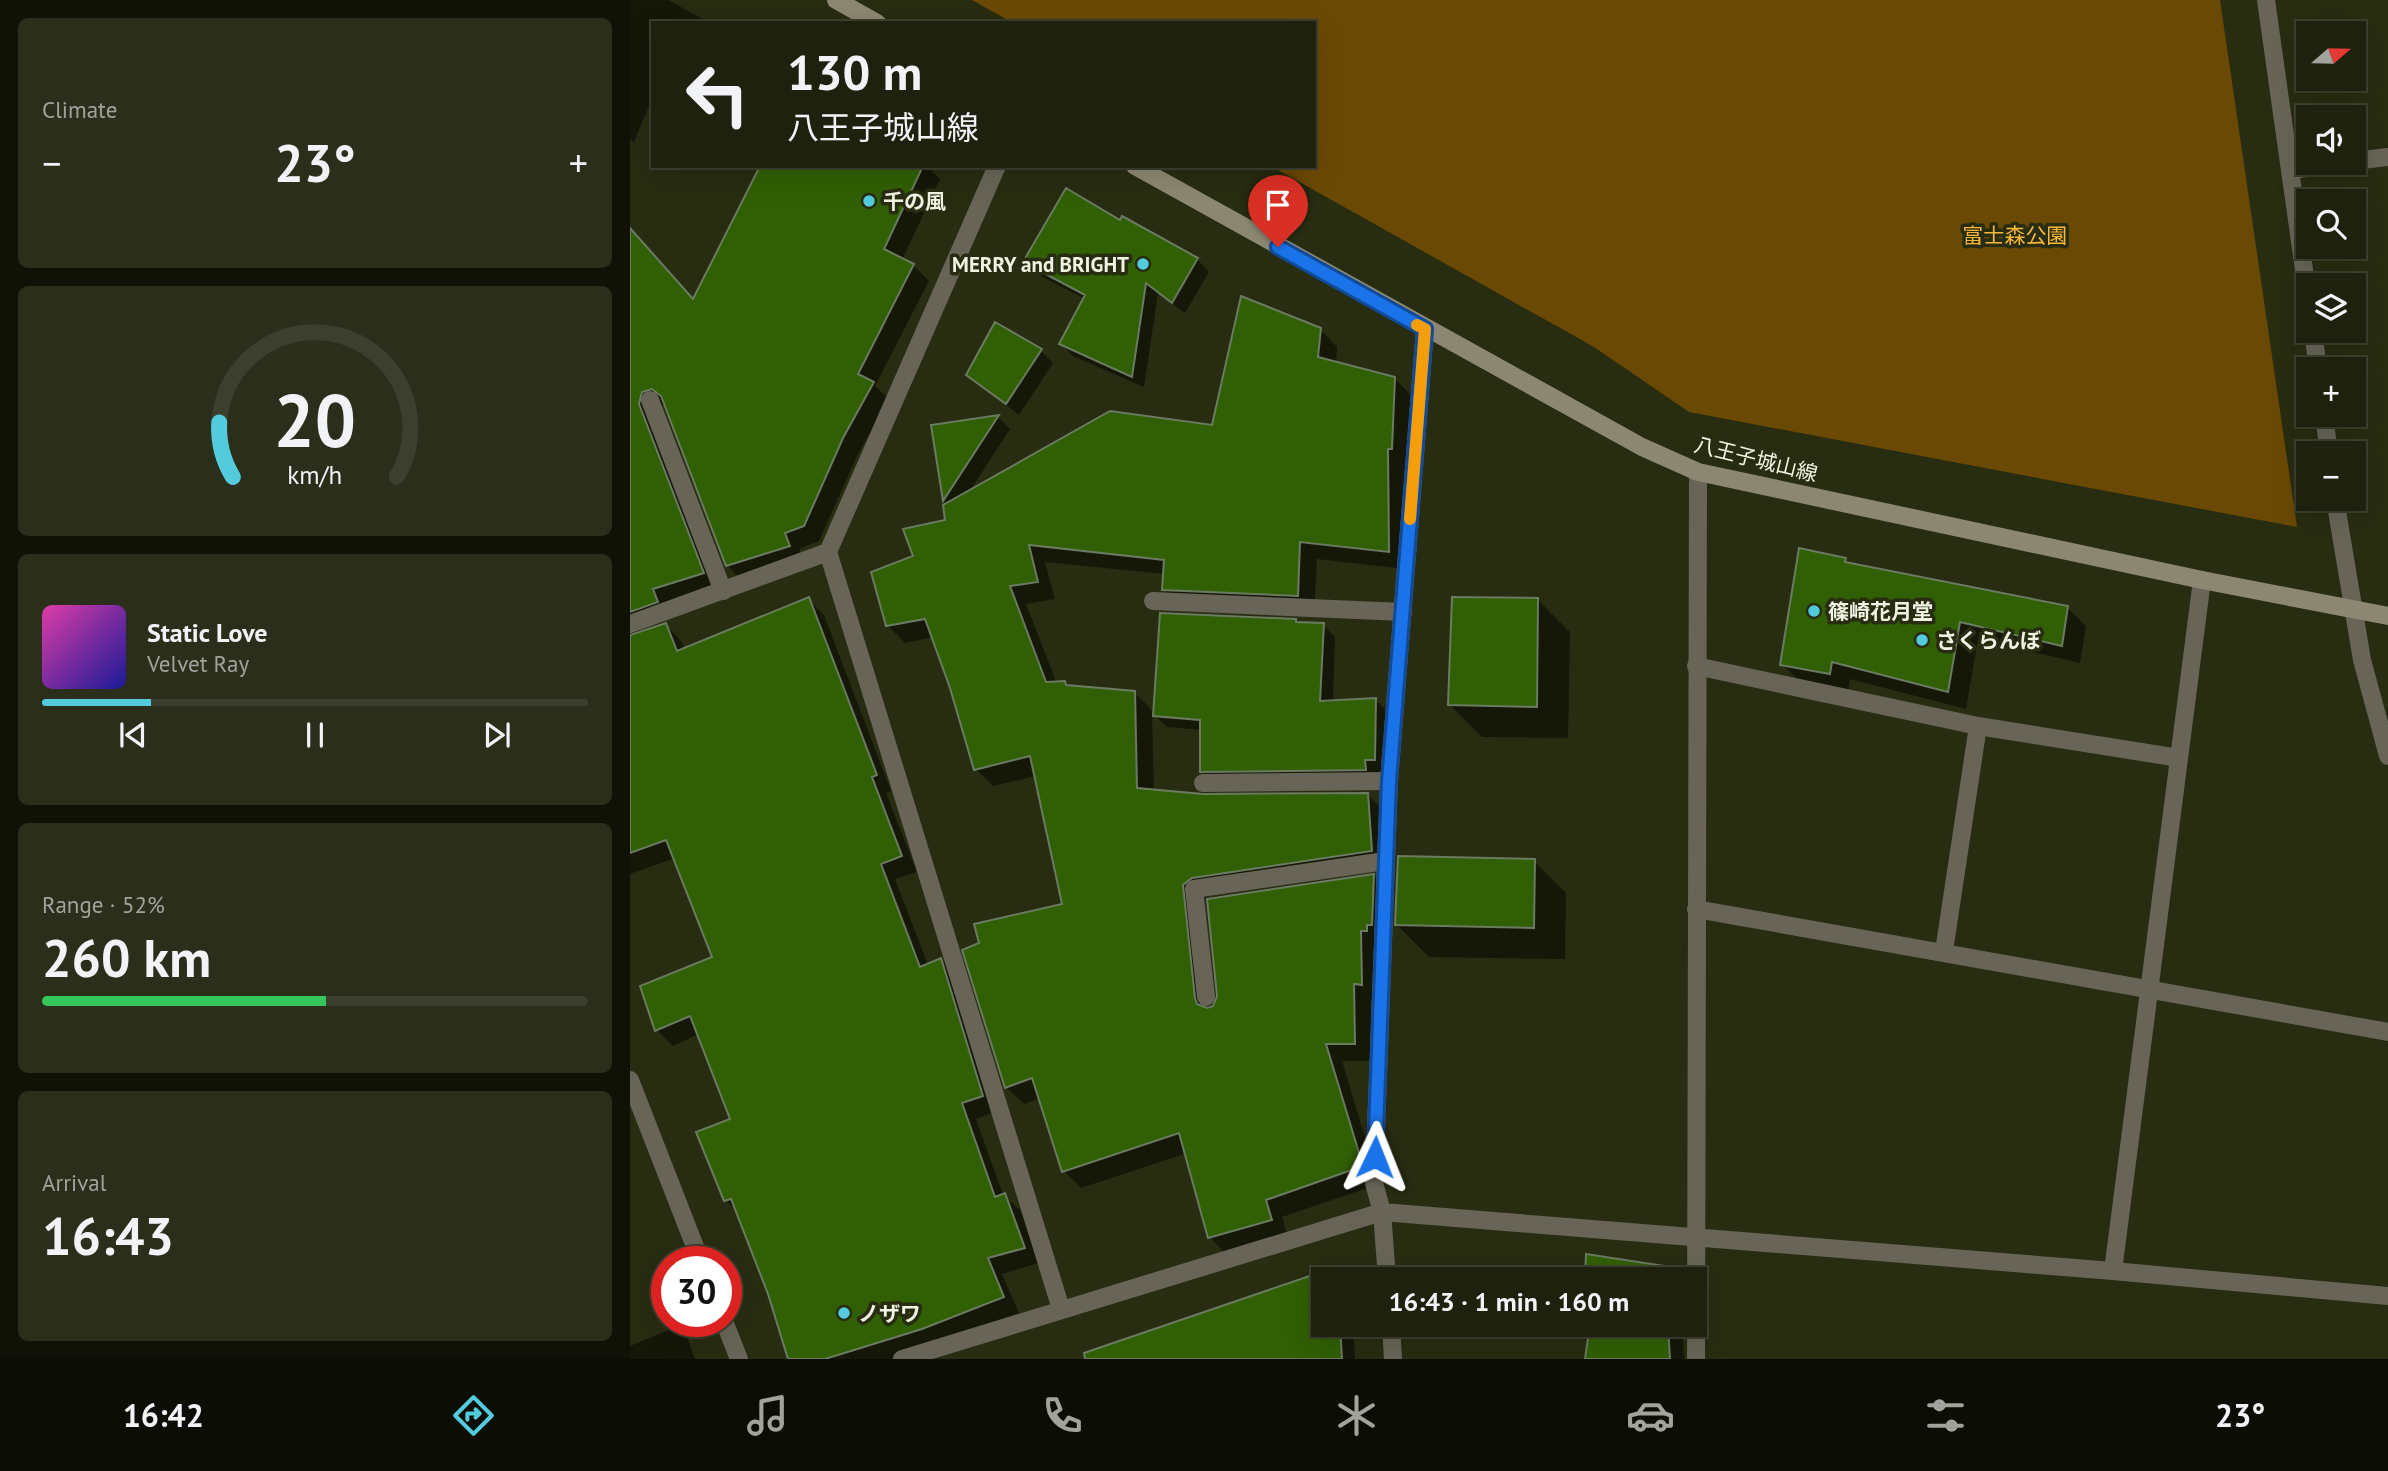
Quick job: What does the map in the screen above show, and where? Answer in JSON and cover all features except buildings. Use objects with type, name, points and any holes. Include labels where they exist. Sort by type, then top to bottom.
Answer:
[{"type":"main road","points":[[836,0],[873,21]]},
{"type":"main road","name":"八王子城山線","points":[[1139,168],[1642,447],[1698,472],[2202,580],[2388,616]]},
{"type":"street","points":[[2266,0],[2305,273]]},
{"type":"street","points":[[2366,160],[2388,157]]},
{"type":"street","points":[[997,168],[828,552],[1061,1309]]},
{"type":"street","points":[[2291,170],[2296,169]]},
{"type":"street","points":[[1386,1267],[1382,1212],[1374,1183],[1385,861],[1425,329]]},
{"type":"street","points":[[650,400],[723,590]]},
{"type":"street","points":[[1696,1359],[1698,472]]},
{"type":"street","points":[[2338,511],[2352,610],[2388,756]]},
{"type":"street","points":[[630,624],[828,552]]},
{"type":"street","points":[[2113,1270],[2152,988],[2202,580]]},
{"type":"street","points":[[1153,601],[1403,612]]},
{"type":"street","points":[[1696,666],[1978,726],[2179,758]]},
{"type":"street","points":[[1944,951],[1978,726]]},
{"type":"street","points":[[1203,783],[1389,781]]},
{"type":"street","points":[[1206,997],[1194,889],[1385,861]]},
{"type":"street","points":[[1696,909],[2388,1032]]},
{"type":"street","points":[[630,1080],[695,1246]]},
{"type":"street","points":[[902,1359],[1382,1212],[2113,1270],[2388,1296]]},
{"type":"street","points":[[730,1337],[739,1359]]},
{"type":"street","points":[[1392,1337],[1393,1359]]},
{"type":"green space","name":"富士森公園","points":[[972,0],[2220,0],[2297,527],[1689,412],[1594,347],[1275,168],[1316,168],[1316,21],[1009,21]]},
{"type":"slow traffic","points":[[1410,519],[1425,329],[1417,325]]},
{"type":"place","name":"千の風","points":[[869,201]]},
{"type":"place","name":"MERRY and BRIGHT","points":[[1143,264]]},
{"type":"place","name":"篠崎花月堂","points":[[1814,611]]},
{"type":"place","name":"さくらんぼ","points":[[1922,640]]},
{"type":"place","name":"ノザワ","points":[[844,1313]]},
{"type":"route","points":[[1278,247],[1425,329],[1389,781],[1375,1157]]}]
